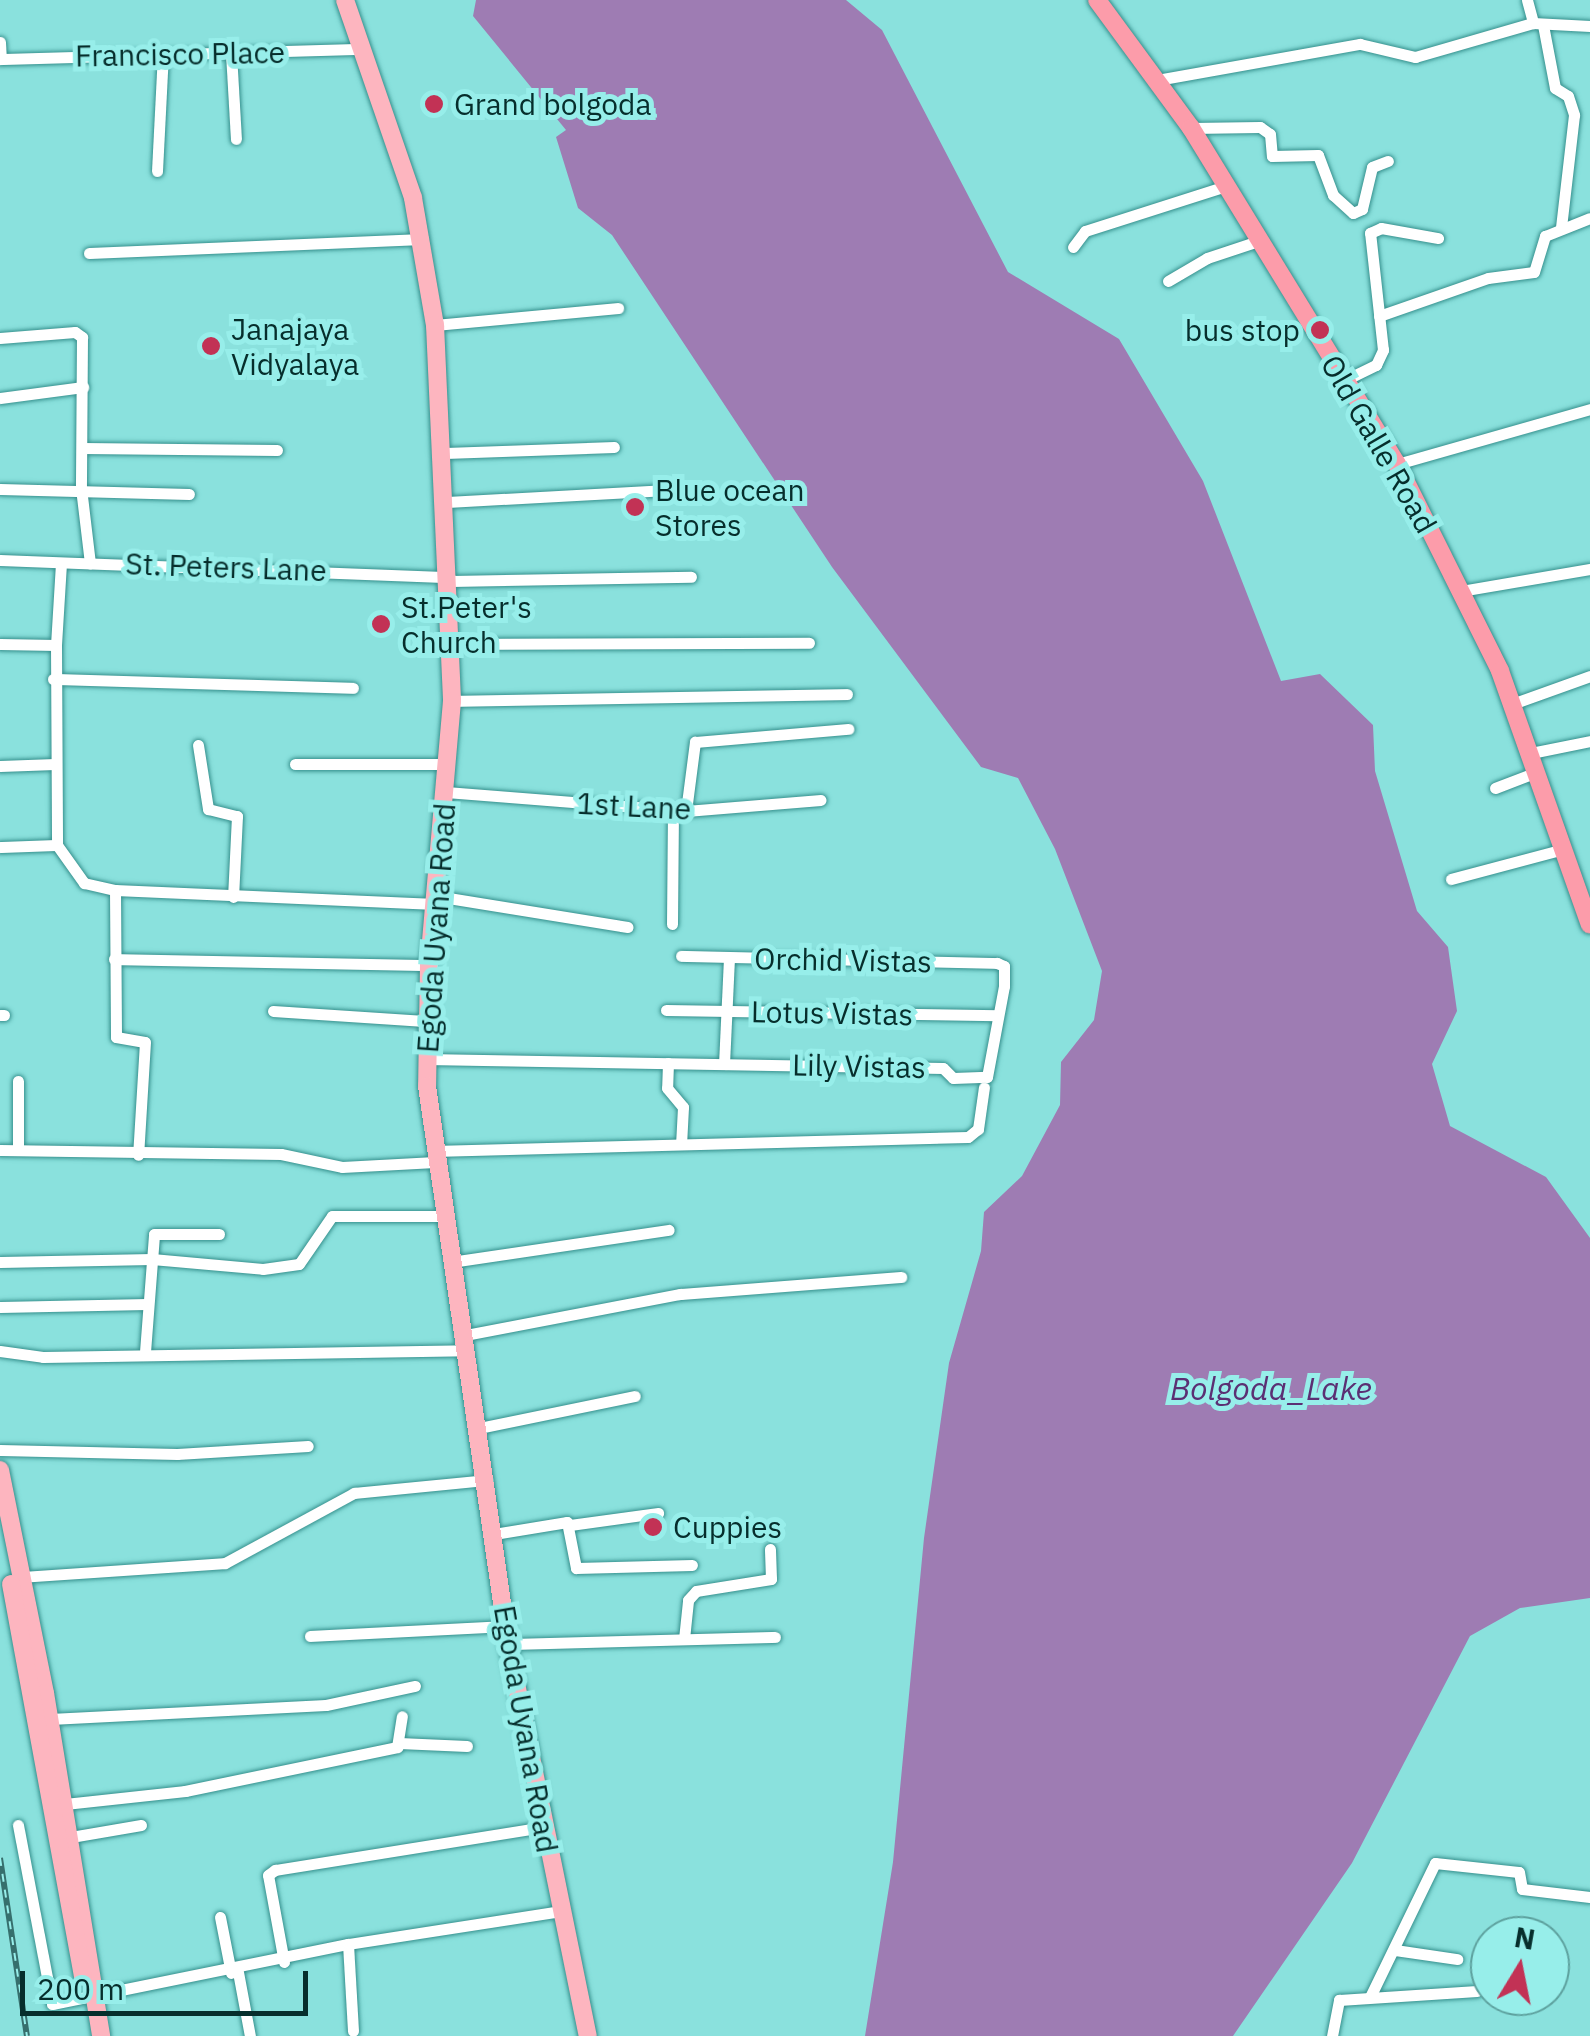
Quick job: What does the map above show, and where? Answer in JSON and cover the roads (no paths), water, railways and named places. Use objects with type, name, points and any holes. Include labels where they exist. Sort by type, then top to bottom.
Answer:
[{"type":"highway","name":"Old Galle Road","points":[[1097,0],[1190,128],[1396,464],[1512,704],[1590,924]]},
{"type":"main road","name":"Egoda Uyana Road","points":[[345,0],[423,238],[435,325],[451,579],[452,701],[429,966],[425,1059],[434,1156],[467,1343],[507,1635],[588,2036]]},
{"type":"main road","points":[[0,1470],[71,1837],[93,1996],[90,2036]]},
{"type":"main road","points":[[0,1526],[101,2036]]},
{"type":"street","points":[[1527,0],[1538,24],[1554,88],[1568,96],[1574,114],[1561,228]]},
{"type":"street","points":[[1157,80],[1360,44],[1415,57],[1538,24],[1590,26]]},
{"type":"street","points":[[0,42],[0,59]]},
{"type":"street","name":"Francisco Place","points":[[0,59],[360,49]]},
{"type":"street","points":[[230,53],[236,139]]},
{"type":"street","points":[[158,171],[163,54]]},
{"type":"street","points":[[1190,128],[1260,127],[1270,134],[1272,156],[1318,155],[1340,204],[1346,211],[1362,209]]},
{"type":"street","points":[[1342,381],[1380,359],[1379,316],[1370,254],[1374,229],[1362,209],[1372,166],[1388,161]]},
{"type":"street","points":[[1073,247],[1085,231],[1226,186]]},
{"type":"street","points":[[1379,316],[1488,278],[1534,272],[1544,236],[1590,218]]},
{"type":"street","points":[[1374,229],[1438,238]]},
{"type":"street","points":[[89,253],[423,238]]},
{"type":"street","points":[[1168,281],[1207,258],[1258,241]]},
{"type":"street","points":[[435,325],[618,308]]},
{"type":"street","points":[[0,338],[75,332],[82,336],[81,488],[90,563]]},
{"type":"street","points":[[0,398],[83,388]]},
{"type":"street","points":[[1396,464],[1590,409]]},
{"type":"street","points":[[445,453],[614,446]]},
{"type":"street","points":[[82,448],[276,450]]},
{"type":"street","points":[[0,489],[81,488],[189,494]]},
{"type":"street","points":[[447,502],[672,490]]},
{"type":"street","name":"St. Peters Lane","points":[[0,560],[451,579],[691,577]]},
{"type":"street","points":[[61,563],[53,678],[58,845],[61,859],[84,882],[115,890],[233,897],[436,900],[628,927]]},
{"type":"street","points":[[1461,592],[1590,569]]},
{"type":"street","points":[[451,644],[809,643]]},
{"type":"street","points":[[0,644],[56,645]]},
{"type":"street","points":[[1512,704],[1590,676]]},
{"type":"street","points":[[53,678],[353,688]]},
{"type":"street","points":[[452,701],[848,694]]},
{"type":"street","points":[[672,924],[680,810],[695,742],[848,729]]},
{"type":"street","points":[[1531,753],[1590,741]]},
{"type":"street","points":[[198,745],[208,809],[237,816],[233,897]]},
{"type":"street","points":[[0,766],[55,764]]},
{"type":"street","points":[[295,764],[448,764]]},
{"type":"street","points":[[1495,788],[1537,772]]},
{"type":"street","name":"1st Lane","points":[[446,792],[680,810],[821,800]]},
{"type":"street","points":[[0,847],[58,845]]},
{"type":"street","points":[[1450,879],[1564,849]]},
{"type":"street","points":[[115,890],[116,1037],[145,1042],[138,1155]]},
{"type":"street","name":"Orchid Vistas","points":[[681,956],[1004,966],[998,1015]]},
{"type":"street","points":[[724,1064],[729,958]]},
{"type":"street","points":[[114,959],[429,966]]},
{"type":"street","points":[[273,1011],[312,1009],[349,1021],[425,1021]]},
{"type":"street","name":"Lotus Vistas","points":[[666,1010],[998,1015]]},
{"type":"street","points":[[0,1150],[138,1155],[281,1154],[342,1167],[434,1156],[968,1136],[978,1129],[998,1015]]},
{"type":"street","name":"Lily Vistas","points":[[425,1059],[943,1068],[952,1078],[986,1082]]},
{"type":"street","points":[[668,1063],[668,1088],[683,1107],[682,1144]]},
{"type":"street","points":[[18,1081],[18,1149]]},
{"type":"street","points":[[0,1262],[156,1260],[263,1269],[298,1264],[332,1216],[443,1216]]},
{"type":"street","points":[[452,1262],[669,1230]]},
{"type":"street","points":[[145,1352],[147,1304],[156,1260],[154,1234],[219,1234]]},
{"type":"street","points":[[0,1351],[43,1357],[467,1343],[680,1294],[901,1277]]},
{"type":"street","points":[[0,1307],[147,1304]]},
{"type":"street","points":[[479,1428],[635,1396]]},
{"type":"street","points":[[0,1450],[177,1454],[308,1446]]},
{"type":"street","points":[[22,1577],[225,1563],[354,1492],[487,1480]]},
{"type":"street","points":[[494,1534],[658,1513]]},
{"type":"street","points":[[570,1525],[576,1568],[692,1565]]},
{"type":"street","points":[[684,1639],[688,1600],[696,1591],[771,1579],[770,1549]]},
{"type":"street","points":[[310,1636],[775,1637]]},
{"type":"street","points":[[50,1719],[85,1712],[326,1705],[415,1686]]},
{"type":"street","points":[[399,1743],[402,1716]]},
{"type":"street","points":[[65,1804],[184,1791],[399,1743],[467,1746]]},
{"type":"street","points":[[18,1826],[46,2000],[235,1972],[348,1944],[560,1911]]},
{"type":"street","points":[[71,1837],[141,1826]]},
{"type":"street","points":[[284,1962],[268,1875],[274,1870],[484,1832],[544,1827]]},
{"type":"street","points":[[1370,1997],[1396,1950],[1434,1864],[1519,1872],[1522,1890],[1590,1897]]},
{"type":"street","points":[[220,1918],[250,2036]]},
{"type":"street","points":[[348,1944],[353,2031]]},
{"type":"street","points":[[1396,1950],[1457,1960]]},
{"type":"street","points":[[1332,2036],[1339,2000],[1470,1991]]},
{"type":"water","name":"Bolgoda_Lake","points":[[476,0],[846,0],[882,30],[1008,272],[1119,339],[1203,481],[1281,681],[1320,674],[1373,725],[1375,771],[1417,911],[1448,947],[1457,1011],[1432,1064],[1450,1126],[1546,1177],[1590,1238],[1590,1598],[1520,1608],[1470,1636],[1352,1863],[1233,2036],[865,2036],[893,1862],[924,1538],[949,1363],[981,1251],[984,1212],[1022,1176],[1060,1105],[1061,1062],[1094,1020],[1102,971],[1055,849],[1018,778],[981,767],[832,567],[612,235],[578,208],[556,137],[566,130],[473,16]]},
{"type":"railway","points":[[0,1858],[27,2036]]},
{"type":"place","name":"Grand bolgoda","points":[[434,104]]},
{"type":"place","name":"bus stop","points":[[1320,330]]},
{"type":"place","name":"Janajaya Vidyalaya","points":[[211,346]]},
{"type":"place","name":"Blue ocean Stores","points":[[635,507]]},
{"type":"place","name":"St.Peter's Church","points":[[381,624]]},
{"type":"place","name":"Cuppies","points":[[653,1527]]}]
